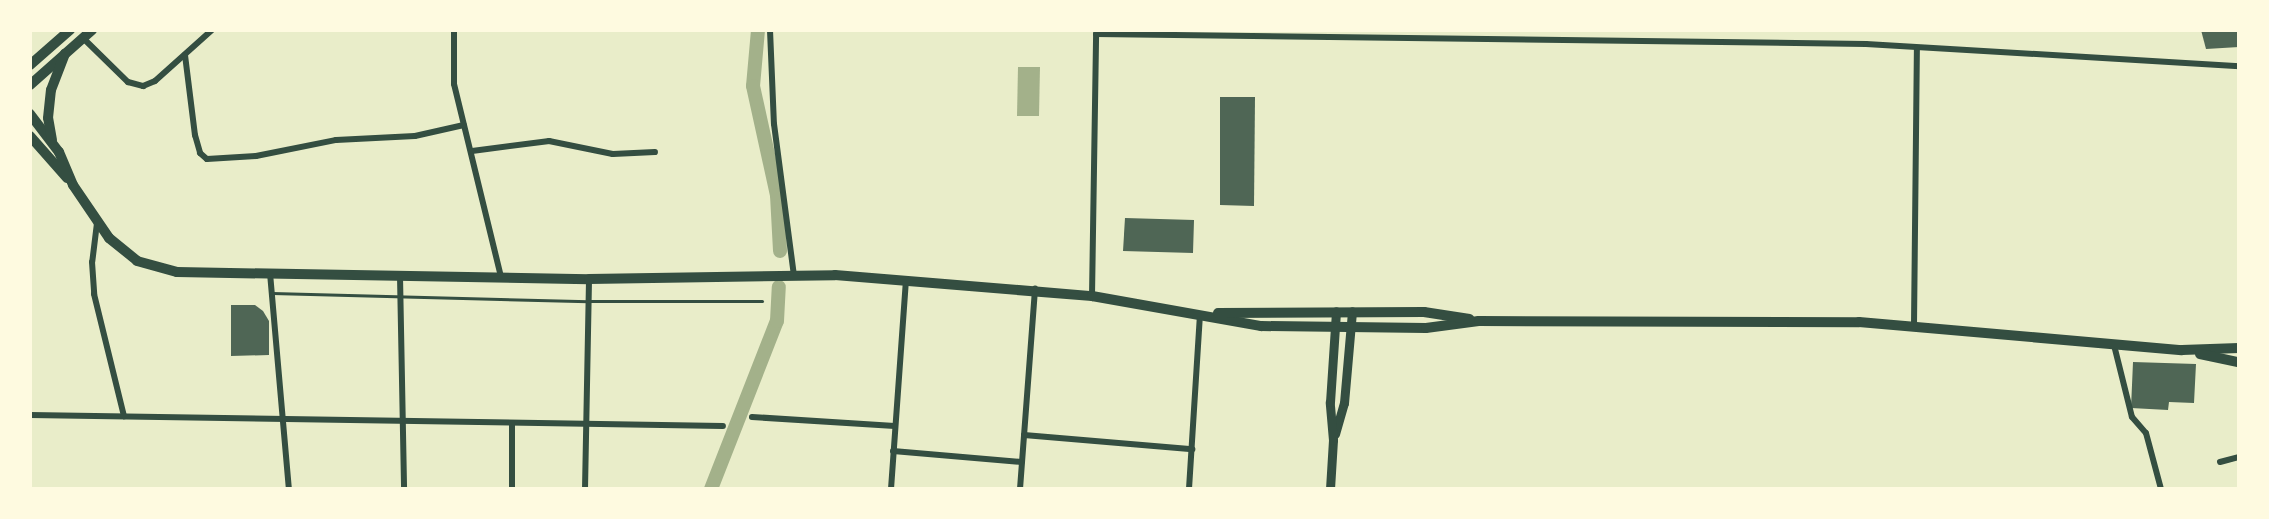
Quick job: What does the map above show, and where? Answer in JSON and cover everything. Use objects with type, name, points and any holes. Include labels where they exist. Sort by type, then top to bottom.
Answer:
[{"type":"main road","points":[[30,65],[70,30]]},
{"type":"main road","points":[[30,85],[88,34]]},
{"type":"main road","points":[[30,59],[54,45]]},
{"type":"main road","points":[[53,145],[49,104],[65,54]]},
{"type":"main road","points":[[30,114],[53,145],[73,185],[97,222],[123,252],[157,269],[589,279],[794,275],[1035,289],[1092,296],[1261,326],[1426,328],[1479,321],[1914,325],[2182,350],[2239,348]]},
{"type":"main road","points":[[32,140],[73,185]]},
{"type":"main road","points":[[1330,489],[1333,440],[1330,402],[1336,311]]},
{"type":"main road","points":[[1333,440],[1344,403],[1352,311]]},
{"type":"main road","points":[[1200,314],[1425,312],[1479,321]]},
{"type":"main road","points":[[2182,350],[2239,362]]},
{"type":"street","points":[[88,34],[128,82],[143,86],[155,81],[212,30]]},
{"type":"street","points":[[454,30],[454,84],[501,277]]},
{"type":"street","points":[[770,30],[774,124],[794,275]]},
{"type":"street","points":[[1092,296],[1096,34],[1866,44],[2239,66]]},
{"type":"street","points":[[1914,325],[1917,48]]},
{"type":"street","points":[[185,55],[195,135],[202,156],[207,159],[256,156],[336,140],[415,136],[464,125]]},
{"type":"street","points":[[472,151],[549,141],[613,154],[655,152]]},
{"type":"street","points":[[97,222],[92,262],[94,294],[124,416]]},
{"type":"street","points":[[270,273],[290,489]]},
{"type":"street","points":[[400,276],[404,489]]},
{"type":"street","points":[[585,489],[584,424],[589,279]]},
{"type":"street","points":[[891,489],[906,280]]},
{"type":"street","points":[[1020,489],[1035,289]]},
{"type":"street","points":[[1189,489],[1200,314]]},
{"type":"street","points":[[2114,345],[2132,417],[2146,433],[2161,489]]},
{"type":"street","points":[[30,415],[723,426]]},
{"type":"street","points":[[752,417],[895,426]]},
{"type":"street","points":[[512,423],[512,489]]},
{"type":"street","points":[[1024,435],[1192,449]]},
{"type":"street","points":[[893,451],[1022,462]]},
{"type":"street","points":[[2220,462],[2239,457]]},
{"type":"lane","points":[[272,293],[588,301],[762,301]]},
{"type":"shaded area","points":[[1018,67],[1040,67],[1039,116],[1017,116]]},
{"type":"building","points":[[2201,30],[2239,30],[2239,47],[2206,49]]},
{"type":"building","points":[[1220,97],[1255,97],[1254,206],[1220,205]]},
{"type":"building","points":[[1125,218],[1194,220],[1193,253],[1123,251]]},
{"type":"building","points":[[231,305],[255,305],[263,311],[269,321],[269,355],[231,356]]},
{"type":"building","points":[[2133,362],[2196,364],[2194,403],[2169,402],[2168,410],[2131,408]]},
{"type":"waterway","points":[[758,30],[753,86],[777,195],[780,251]]},
{"type":"waterway","points":[[711,489],[777,321],[779,287]]}]
